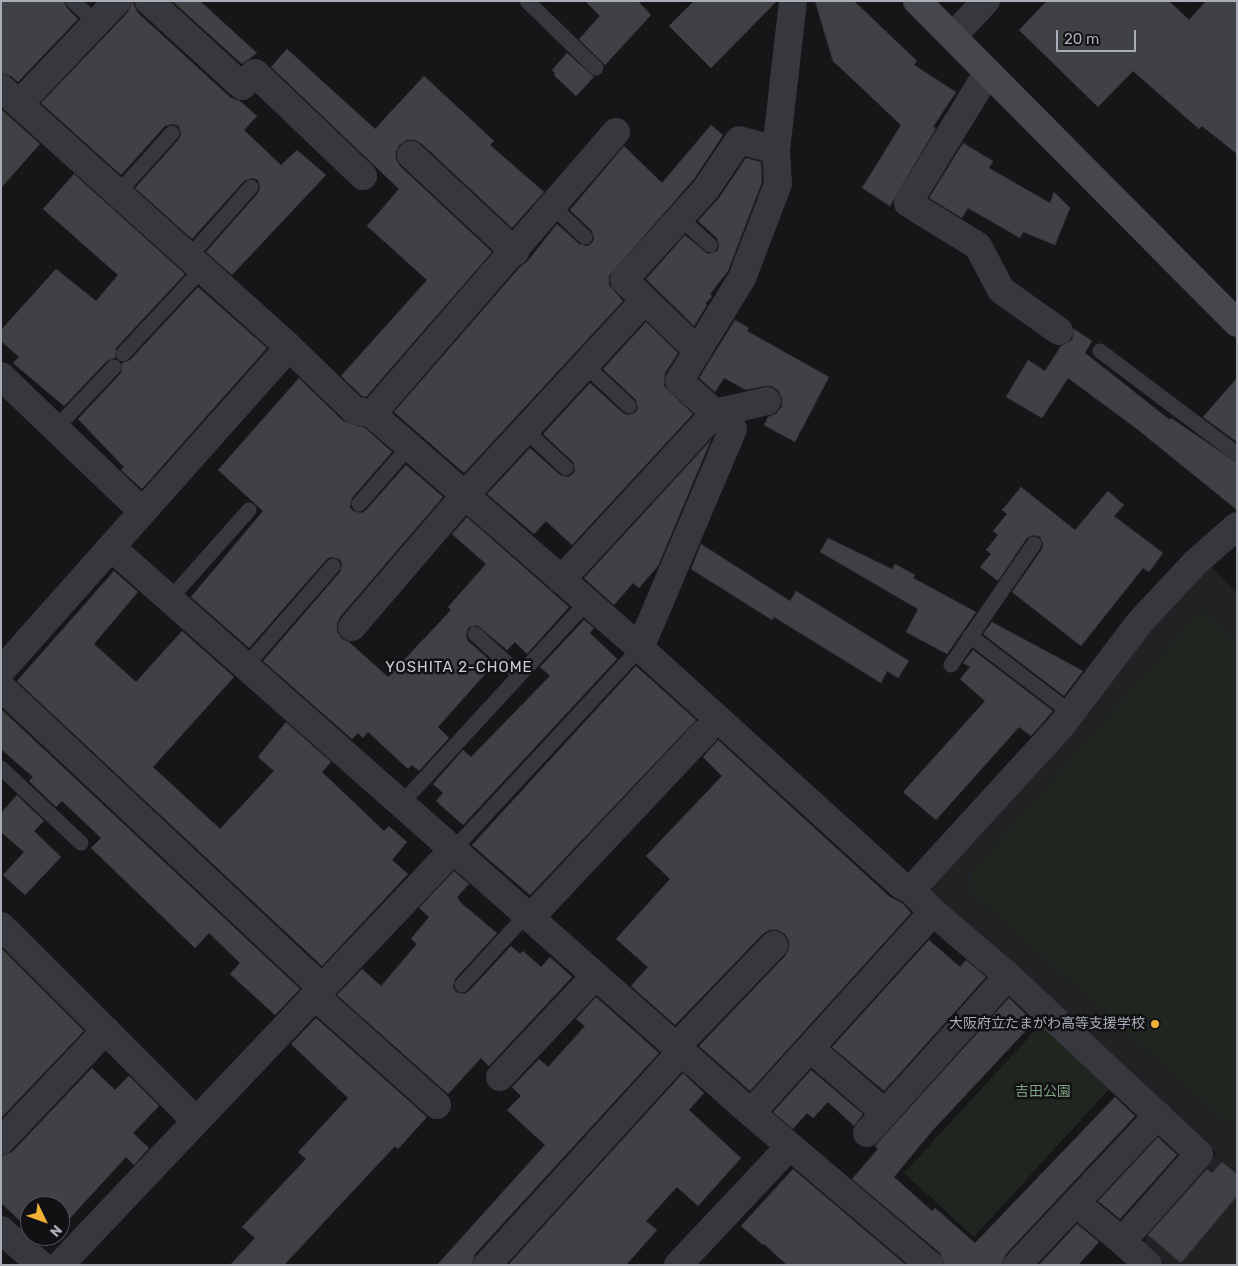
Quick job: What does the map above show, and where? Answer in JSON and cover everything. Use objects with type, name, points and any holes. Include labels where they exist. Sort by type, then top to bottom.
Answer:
[{"type":"street","points":[[117,1],[96,23],[10,96],[289,347],[354,410],[372,414],[640,648],[901,885],[911,890],[933,912],[1008,976],[1199,1154],[1122,1241]]},
{"type":"street","points":[[149,1],[242,86],[254,73],[363,176]]},
{"type":"street","points":[[640,648],[733,429],[679,381],[742,278],[778,184],[776,150],[793,1]]},
{"type":"street","points":[[917,1],[1237,323]]},
{"type":"street","points":[[952,36],[986,1]]},
{"type":"street","points":[[988,72],[908,203],[978,246],[1001,290],[1059,331]]},
{"type":"street","points":[[372,414],[553,208],[616,132]]},
{"type":"street","points":[[698,351],[624,280],[706,189],[739,140],[776,150]]},
{"type":"street","points":[[411,156],[514,252]]},
{"type":"street","points":[[352,627],[465,495],[645,300]]},
{"type":"street","points":[[1,671],[289,347]]},
{"type":"street","points":[[1,376],[142,511]]},
{"type":"street","points":[[561,580],[715,413],[767,401]]},
{"type":"street","points":[[911,890],[1071,713],[1140,622],[1195,562],[1237,526]]},
{"type":"street","points":[[112,548],[789,1147],[930,1265]]},
{"type":"street","points":[[1,687],[437,1105]]},
{"type":"street","points":[[528,917],[704,733]]},
{"type":"street","points":[[60,1265],[453,850]]},
{"type":"street","points":[[751,1113],[933,912]]},
{"type":"street","points":[[1,926],[196,1121]]},
{"type":"street","points":[[487,1265],[774,945]]},
{"type":"street","points":[[500,1078],[595,976]]},
{"type":"street","points":[[810,1048],[876,1123],[1008,976]]},
{"type":"street","points":[[1,1141],[106,1030]]},
{"type":"street","points":[[1017,1265],[1158,1115]]},
{"type":"street","points":[[678,1265],[789,1147]]},
{"type":"street","points":[[1076,1204],[1122,1241],[1148,1265]]},
{"type":"street","points":[[1,1230],[41,1265]]},
{"type":"lane","points":[[73,1],[96,23]]},
{"type":"lane","points":[[527,1],[596,68]]},
{"type":"lane","points":[[118,193],[172,134]]},
{"type":"lane","points":[[123,354],[195,263],[251,187]]},
{"type":"lane","points":[[553,208],[585,237]]},
{"type":"lane","points":[[680,218],[710,245]]},
{"type":"lane","points":[[1100,351],[1237,454]]},
{"type":"lane","points":[[585,365],[629,406]]},
{"type":"lane","points":[[56,428],[114,367]]},
{"type":"lane","points":[[525,430],[566,468]]},
{"type":"lane","points":[[359,504],[409,446]]},
{"type":"lane","points":[[170,599],[248,510]]},
{"type":"lane","points":[[951,665],[1034,544]]},
{"type":"lane","points":[[246,666],[333,566]]},
{"type":"lane","points":[[401,804],[587,602]]},
{"type":"lane","points":[[475,634],[520,675]]},
{"type":"lane","points":[[970,636],[1071,713]]},
{"type":"lane","points":[[453,850],[640,648]]},
{"type":"lane","points":[[1,768],[81,843]]},
{"type":"lane","points":[[462,985],[528,917]]},
{"type":"shaded area","name":"大阪府立たまがわ高等支援学校","points":[[1209,565],[1237,592],[1237,1265],[1166,1265],[1145,1246],[1145,1229],[1216,1153],[931,893],[936,876],[1145,626]]},
{"type":"green space","name":"大阪府立たまがわ高等支援学校","points":[[1201,610],[1237,642],[1237,1120],[1226,1122],[970,891],[972,872]]},
{"type":"green space","name":"吉田公園","points":[[1040,1025],[1110,1088],[974,1237],[904,1173]]},
{"type":"building","points":[[1,1],[64,1],[67,8],[78,19],[18,82],[11,76],[1,73]]},
{"type":"building","points":[[132,1],[138,13],[231,98],[240,101],[257,116],[244,130],[281,165],[297,150],[326,175],[232,275],[206,252],[258,193],[260,188],[258,180],[252,178],[244,181],[192,239],[135,188],[179,139],[181,134],[179,126],[173,124],[165,126],[121,175],[41,103],[128,12]]},
{"type":"building","points":[[172,1],[200,1],[257,53],[242,64]]},
{"type":"building","points":[[585,1],[638,1],[651,15],[605,65],[579,39],[600,16]]},
{"type":"building","points":[[694,1],[777,1],[711,68],[669,26]]},
{"type":"building","points":[[815,1],[854,1],[917,61],[914,65],[956,92],[933,127],[936,128],[890,206],[862,188],[901,125],[833,61]]},
{"type":"building","points":[[1047,1],[1169,1],[1189,20],[1206,1],[1237,1],[1237,154],[1202,126],[1199,129],[1133,71],[1098,107],[1019,30]]},
{"type":"building","points":[[287,49],[375,129],[424,76],[494,141],[490,145],[544,192],[512,228],[422,144],[415,140],[407,140],[399,145],[396,159],[400,166],[492,252],[366,397],[362,396],[341,376],[427,280],[367,226],[399,189],[271,67]]},
{"type":"building","points":[[567,53],[594,77],[576,96],[554,75],[555,73],[552,70]]},
{"type":"building","points":[[1,109],[40,144],[1,188]]},
{"type":"building","points":[[711,125],[723,135],[694,179],[609,276],[609,285],[623,301],[464,473],[394,412],[520,267],[527,262],[557,224],[579,244],[587,246],[592,243],[594,239],[592,231],[570,210],[624,146],[662,183]]},
{"type":"building","points":[[963,143],[993,161],[989,168],[1050,203],[1054,192],[1070,208],[1055,245],[1023,232],[1020,238],[968,208],[962,218],[929,198]]},
{"type":"building","points":[[746,158],[761,162],[762,182],[728,271],[710,294],[712,296],[705,304],[707,305],[694,326],[646,279],[685,235],[708,254],[717,251],[719,246],[717,238],[698,221],[719,198]]},
{"type":"building","points":[[74,174],[185,274],[116,348],[115,358],[107,361],[64,406],[13,363],[19,357],[1,341],[1,330],[56,269],[96,301],[118,275],[43,209]]},
{"type":"building","points":[[198,287],[267,348],[142,489],[121,470],[124,467],[78,419],[121,373],[122,363],[130,360]]},
{"type":"building","points":[[735,320],[749,328],[747,331],[829,377],[795,442],[764,425],[768,417],[777,413],[782,406],[782,398],[778,390],[771,386],[764,386],[746,390],[724,378],[715,392],[699,378]]},
{"type":"building","points":[[646,322],[678,353],[665,373],[664,386],[693,414],[572,545],[546,521],[534,534],[487,494],[530,448],[560,475],[568,477],[573,474],[575,470],[573,462],[543,434],[590,383],[623,413],[627,415],[635,413],[638,408],[636,400],[603,369]]},
{"type":"building","points":[[1074,329],[1092,341],[1085,353],[1170,420],[1171,418],[1237,463],[1237,510],[1137,429],[1068,378],[1042,418],[1006,397],[1028,360],[1045,371],[1061,346],[1072,340]]},
{"type":"building","points":[[299,378],[343,421],[365,428],[392,452],[352,498],[350,507],[353,511],[362,513],[366,510],[406,465],[443,497],[340,617],[337,631],[342,639],[349,642],[388,677],[451,610],[448,607],[486,564],[452,534],[467,517],[569,607],[527,654],[515,642],[507,650],[477,625],[468,628],[466,636],[468,641],[494,664],[438,727],[449,738],[419,771],[412,765],[408,769],[368,732],[363,738],[358,733],[352,739],[263,661],[340,572],[342,563],[339,559],[330,557],[326,560],[249,648],[191,597],[263,511],[218,470]]},
{"type":"building","points":[[1237,378],[1237,442],[1203,417]]},
{"type":"building","points":[[711,440],[658,566],[639,588],[633,583],[614,605],[584,578]]},
{"type":"building","points":[[1021,487],[1075,530],[1108,491],[1124,505],[1114,516],[1163,553],[1149,572],[1143,568],[1081,646],[1012,592],[1042,549],[1043,544],[1040,537],[1034,535],[1027,538],[998,581],[980,567],[991,554],[986,550],[998,535],[993,531],[1007,514],[1002,510]]},
{"type":"building","points":[[828,538],[892,569],[895,564],[915,575],[913,578],[976,612],[947,654],[906,632],[918,609],[820,552]]},
{"type":"building","points":[[701,544],[790,601],[796,591],[909,661],[898,678],[887,671],[881,683],[774,617],[772,620],[691,569]]},
{"type":"building","points":[[114,571],[138,592],[94,644],[136,682],[182,631],[234,677],[153,767],[220,829],[274,771],[258,757],[286,722],[331,762],[322,772],[384,831],[389,826],[407,842],[392,860],[408,874],[322,966],[17,681]]},
{"type":"building","points":[[584,620],[594,628],[590,633],[617,659],[463,825],[436,801],[443,793],[433,784],[463,750],[471,757],[550,676],[540,667]]},
{"type":"building","points":[[992,622],[1083,671],[1064,696],[983,634]]},
{"type":"building","points":[[973,650],[1053,711],[1031,736],[1019,727],[936,820],[903,792],[985,701],[960,679],[970,667],[963,663]]},
{"type":"building","points":[[636,666],[696,720],[530,895],[472,845]]},
{"type":"building","points":[[1,709],[300,989],[275,1015],[230,974],[240,963],[209,933],[195,948],[91,848],[101,838],[62,801],[56,807],[29,781],[33,777],[1,749]]},
{"type":"building","points":[[718,740],[890,897],[902,903],[911,913],[750,1091],[699,1046],[785,956],[789,948],[789,941],[785,934],[777,930],[769,930],[763,934],[675,1025],[631,986],[648,967],[616,939],[670,879],[646,856],[722,776],[703,757]]},
{"type":"building","points":[[17,795],[44,821],[34,831],[61,857],[25,895],[3,875],[24,852],[1,832],[1,813]]},
{"type":"building","points":[[454,871],[469,884],[457,897],[461,903],[497,933],[455,979],[453,987],[456,992],[464,994],[469,991],[511,946],[520,954],[523,951],[541,967],[550,957],[572,977],[489,1066],[481,1058],[448,1094],[337,995],[362,969],[381,986],[417,944],[411,939],[429,917],[419,908]]},
{"type":"building","points":[[929,940],[960,967],[966,960],[986,977],[884,1091],[832,1047]]},
{"type":"building","points":[[1,948],[84,1031],[1,1118]]},
{"type":"building","points":[[596,997],[659,1053],[475,1254],[472,1265],[437,1265],[545,1145],[507,1110],[521,1096],[512,1087],[539,1059],[548,1067],[585,1026],[576,1019]]},
{"type":"building","points":[[1009,998],[1034,1022],[932,1131],[894,1177],[932,1211],[935,1208],[975,1243],[1115,1097],[1135,1116],[1006,1254],[1002,1265],[945,1265],[940,1253],[852,1179],[878,1149],[875,1146]]},
{"type":"building","points":[[316,1018],[427,1117],[398,1149],[395,1146],[284,1265],[230,1265],[255,1238],[242,1227],[306,1159],[298,1152],[348,1098],[291,1044]]},
{"type":"building","points":[[92,1068],[115,1090],[129,1076],[159,1106],[133,1133],[149,1148],[134,1165],[126,1157],[70,1218],[70,1196],[20,1196],[20,1221],[1,1203],[1,1156],[12,1152]]},
{"type":"building","points":[[811,1070],[863,1114],[854,1126],[828,1102],[813,1118],[807,1113],[793,1129],[773,1112]]},
{"type":"building","points":[[683,1073],[704,1093],[689,1110],[741,1158],[698,1206],[677,1187],[646,1221],[657,1230],[626,1265],[508,1265]]},
{"type":"building","points":[[1158,1137],[1177,1155],[1120,1219],[1098,1201]]},
{"type":"building","points":[[1222,1162],[1237,1174],[1237,1196],[1181,1263],[1148,1235],[1207,1169],[1212,1173]]},
{"type":"building","points":[[793,1169],[906,1265],[787,1265],[763,1245],[741,1226]]},
{"type":"building","points":[[1077,1224],[1099,1242],[1078,1265],[1039,1265]]},
{"type":"place","name":"大阪府立たまがわ高等支援学校","points":[[1155,1024]]},
{"type":"district","name":"YOSHITA 2-CHOME","points":[[459,668]]}]
